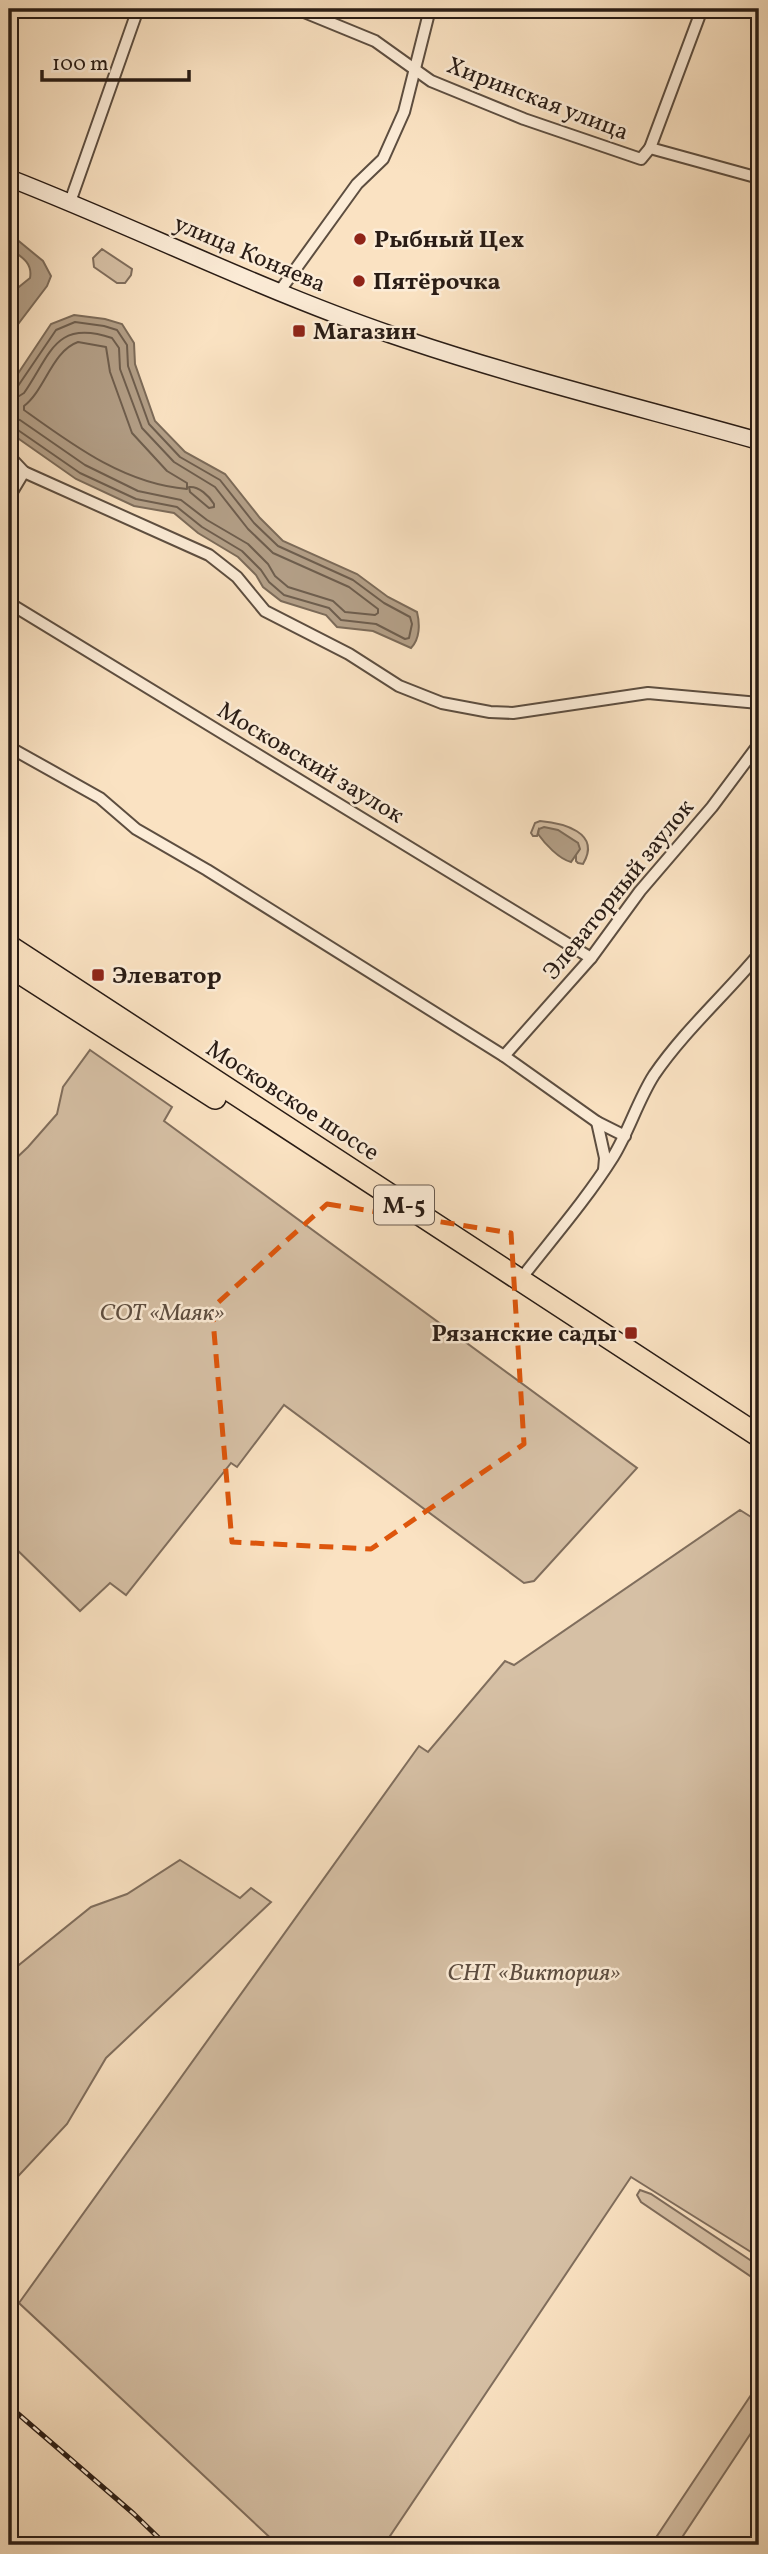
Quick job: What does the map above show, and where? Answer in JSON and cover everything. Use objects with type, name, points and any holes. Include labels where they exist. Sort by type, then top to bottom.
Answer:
[{"type":"highway","name":"Московское шоссе","points":[[9,946],[759,1436]]},
{"type":"highway","name":"Московское шоссе","points":[[9,966],[501,1279],[759,1447]]},
{"type":"street","points":[[70,202],[138,9]]},
{"type":"street","name":"Хиринская улица","points":[[297,9],[375,41],[443,86],[524,120],[641,159],[650,148],[702,9]]},
{"type":"street","points":[[279,292],[358,184],[383,159],[404,112],[430,9]]},
{"type":"street","name":"Хиринская улица","points":[[650,148],[759,178]]},
{"type":"street","name":"улица Коняева","points":[[9,178],[279,292],[407,340],[592,396],[759,441]]},
{"type":"street","points":[[9,456],[24,472],[209,555],[237,578],[265,611],[349,654],[399,685],[442,703],[490,712],[513,713],[648,693],[759,703]]},
{"type":"street","points":[[9,497],[24,472]]},
{"type":"street","name":"Московский заулок","points":[[9,603],[591,957]]},
{"type":"street","name":"Элеваторный заулок","points":[[504,1056],[591,957],[640,891],[712,807],[759,744]]},
{"type":"street","points":[[9,747],[100,798],[136,829],[207,870],[504,1056],[597,1122],[625,1136]]},
{"type":"street","points":[[520,1280],[604,1170],[625,1136],[653,1077],[691,1027],[726,993],[759,954]]},
{"type":"street","points":[[597,1122],[605,1158],[604,1170]]},
{"type":"highlighted area","points":[[327,1204],[511,1233],[524,1444],[371,1549],[232,1542],[212,1308]]},
{"type":"green space","points":[[102,249],[132,269],[125,283],[117,283],[94,267],[93,258]]},
{"type":"green space","points":[[540,821],[568,827],[584,837],[588,853],[583,864],[578,863],[576,856],[539,829],[537,836],[533,836],[531,833],[535,823]]},
{"type":"green space","name":"СОТ «Маяк»","points":[[90,1050],[172,1107],[164,1121],[637,1468],[534,1581],[524,1583],[284,1405],[237,1467],[231,1463],[126,1595],[110,1583],[80,1611],[9,1542],[9,1165],[57,1114],[63,1087]]},
{"type":"green space","name":"СНТ «Виктория»","points":[[740,1510],[759,1522],[759,2257],[631,2177],[384,2545],[278,2545],[19,2303],[419,1746],[428,1752],[505,1661],[514,1665]]},
{"type":"green space","points":[[180,1860],[240,1898],[251,1888],[271,1902],[106,2058],[67,2124],[9,2186],[9,1973],[91,1907],[127,1894]]},
{"type":"green space","points":[[640,2190],[651,2194],[759,2266],[759,2282],[641,2202],[637,2195]]},
{"type":"green space","points":[[759,2383],[759,2421],[677,2545],[651,2545]]},
{"type":"water","points":[[9,233],[43,261],[51,276],[47,286],[9,336],[9,295],[30,278],[30,268],[25,260],[9,248]]},
{"type":"water","points":[[74,315],[122,324],[134,343],[135,364],[155,421],[185,452],[225,474],[260,518],[283,541],[357,574],[388,597],[417,612],[418,631],[411,648],[373,631],[337,627],[326,615],[281,601],[263,587],[256,575],[238,557],[198,533],[174,513],[134,506],[76,479],[9,432],[9,387],[51,324]]},
{"type":"water","points":[[544,827],[558,830],[578,843],[580,849],[571,862],[557,854],[541,838],[539,829]]},
{"type":"railway","points":[[9,2406],[166,2545]]},
{"type":"place","name":"Рыбный Цех","points":[[360,239]]},
{"type":"place","name":"Пятёрочка","points":[[359,281]]},
{"type":"place","name":"Магазин","points":[[299,331]]},
{"type":"place","name":"Элеватор","points":[[98,975]]},
{"type":"place","name":"Рязанские сады","points":[[631,1333]]}]
